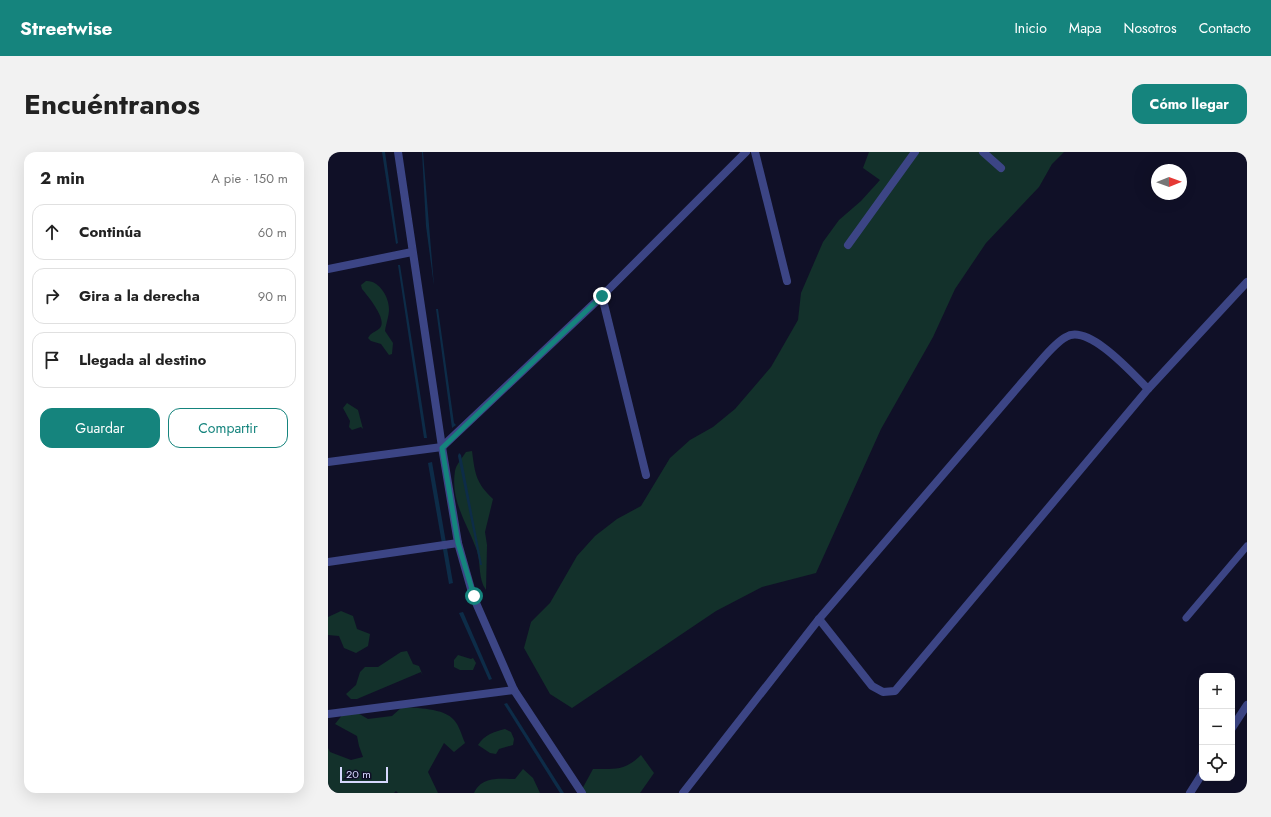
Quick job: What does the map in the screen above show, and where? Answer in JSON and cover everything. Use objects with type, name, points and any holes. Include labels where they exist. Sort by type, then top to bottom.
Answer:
[{"type":"street","points":[[398,152],[442,448],[458,543],[474,596],[514,690],[582,793]]},
{"type":"street","points":[[328,462],[442,448],[602,296],[746,152]]},
{"type":"street","points":[[755,152],[787,281]]},
{"type":"street","points":[[848,245],[916,152]]},
{"type":"street","points":[[983,152],[1001,168]]},
{"type":"street","points":[[328,270],[412,252]]},
{"type":"street","points":[[819,619],[872,686],[883,692],[895,691],[1148,389],[1247,282]]},
{"type":"street","points":[[602,296],[646,475]]},
{"type":"street","points":[[683,793],[819,619],[1037,365],[1066,336],[1079,334],[1095,340],[1148,389]]},
{"type":"street","points":[[328,562],[458,543]]},
{"type":"street","points":[[328,714],[514,690]]},
{"type":"street","points":[[1235,723],[1247,705]]},
{"type":"street","points":[[1190,793],[1199,779]]},
{"type":"lane","points":[[1186,618],[1247,546]]},
{"type":"green space","points":[[869,152],[1064,152],[1052,164],[1039,187],[986,243],[955,289],[933,337],[881,429],[816,573],[762,587],[716,611],[572,708],[550,694],[524,648],[531,622],[550,603],[577,556],[595,536],[617,519],[641,506],[670,458],[690,440],[713,427],[735,409],[771,367],[798,320],[801,293],[823,242],[839,220],[861,201],[880,180],[863,168]]},
{"type":"green space","points":[[366,281],[371,281],[379,286],[389,304],[385,331],[393,343],[392,354],[389,355],[381,344],[371,341],[368,338],[380,328],[382,324],[376,308],[362,289],[361,285]]},
{"type":"green space","points":[[347,403],[358,410],[363,429],[361,427],[352,430],[349,427],[350,421],[343,408]]},
{"type":"green space","points":[[472,451],[477,478],[483,488],[493,499],[485,532],[487,545],[486,590],[483,586],[477,551],[457,503],[455,493],[455,471],[466,452]]},
{"type":"green space","points":[[341,611],[353,616],[357,629],[370,634],[368,646],[356,653],[344,648],[339,636],[328,635],[328,617]]},
{"type":"green space","points":[[407,651],[413,664],[419,666],[423,676],[421,672],[357,699],[351,699],[346,694],[356,685],[360,672],[365,667],[378,667],[401,652]]},
{"type":"green space","points":[[458,655],[471,659],[473,658],[476,663],[473,670],[460,670],[454,667],[454,660]]},
{"type":"green space","points":[[402,707],[430,709],[444,713],[454,720],[460,731],[465,743],[454,752],[444,743],[428,772],[438,793],[398,793],[396,791],[394,793],[328,793],[328,748],[330,752],[351,760],[363,757],[357,736],[335,724],[343,714],[356,712],[368,719],[392,716]]},
{"type":"green space","points":[[505,729],[511,732],[514,739],[513,745],[499,749],[496,754],[490,753],[478,745],[493,732]]},
{"type":"green space","points":[[641,755],[654,773],[640,793],[580,793],[593,769],[619,768],[630,764]]},
{"type":"green space","points":[[523,769],[533,778],[540,793],[474,793],[477,788],[486,781],[497,779],[515,779]]},
{"type":"water","points":[[382,152],[385,152],[398,243],[396,244]]},
{"type":"water","points":[[423,152],[434,286],[426,226]]},
{"type":"water","points":[[398,265],[400,265],[427,438],[424,438]]},
{"type":"water","points":[[436,309],[438,309],[454,423],[456,425],[452,428]]},
{"type":"water","points":[[459,453],[461,455],[482,565],[480,565],[458,456]]},
{"type":"water","points":[[432,462],[453,583],[449,584],[428,463]]},
{"type":"water","points":[[463,612],[492,679],[489,680],[459,613]]},
{"type":"water","points":[[507,703],[564,793],[560,793],[504,704]]},
{"type":"route","points":[[474,596],[458,543],[442,448],[602,296]]}]
